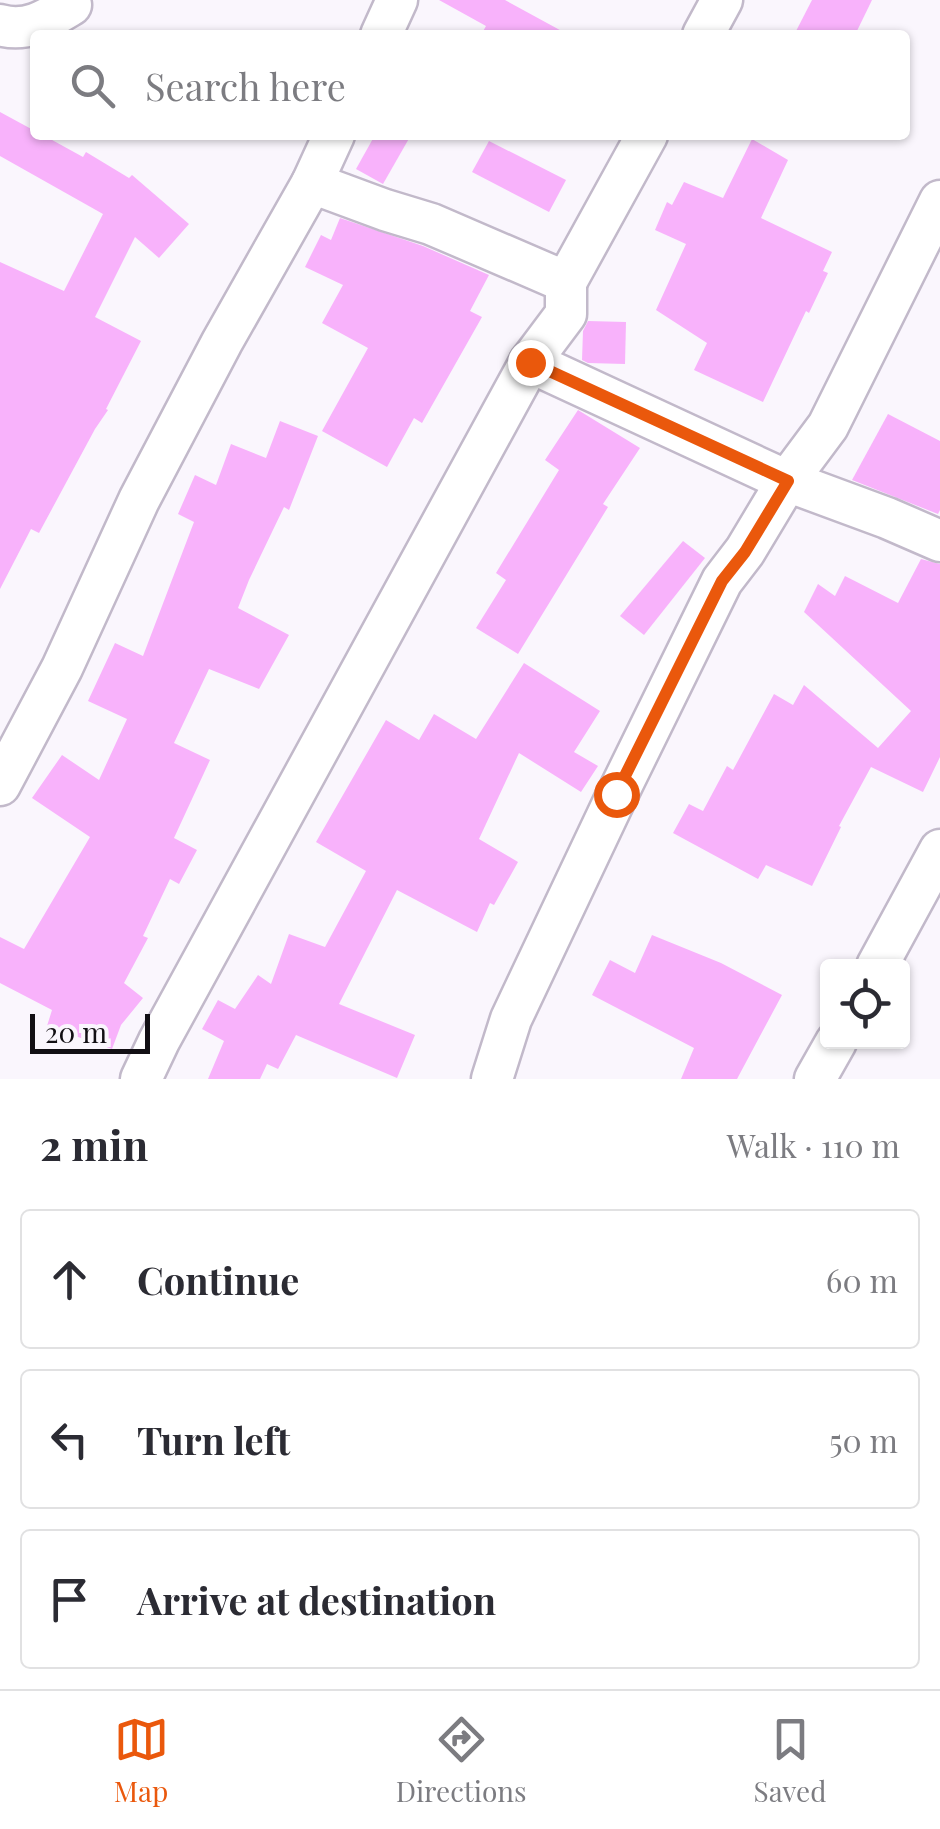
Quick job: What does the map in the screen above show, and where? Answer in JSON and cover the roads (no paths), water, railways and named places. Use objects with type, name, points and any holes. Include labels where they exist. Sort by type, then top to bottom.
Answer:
[{"type":"street","points":[[383,30],[398,0]]},
{"type":"street","points":[[706,30],[722,0]]},
{"type":"street","points":[[0,25],[20,28],[40,23],[70,5]]},
{"type":"street","points":[[0,785],[62,668],[139,500],[332,140]]},
{"type":"street","points":[[141,1079],[530,362],[566,314],[566,282],[645,140]]},
{"type":"street","points":[[312,183],[431,224],[566,282]]},
{"type":"street","points":[[492,1079],[511,1019],[722,581],[828,426],[940,202]]},
{"type":"street","points":[[530,362],[788,481],[940,541]]},
{"type":"street","points":[[881,959],[940,850]]},
{"type":"street","points":[[815,1079],[832,1049]]}]
